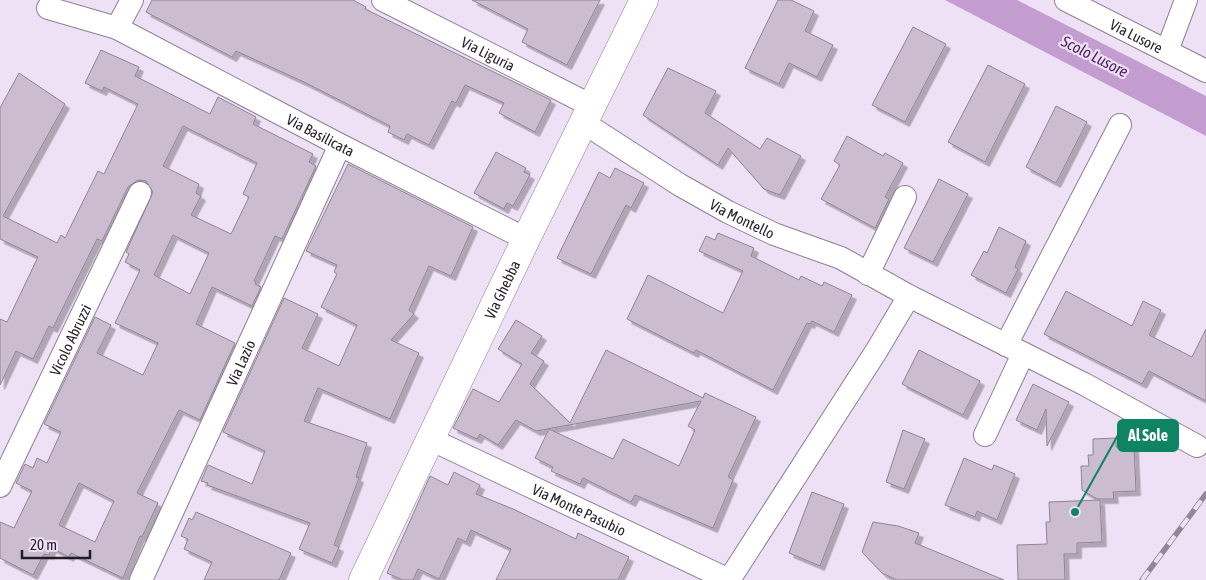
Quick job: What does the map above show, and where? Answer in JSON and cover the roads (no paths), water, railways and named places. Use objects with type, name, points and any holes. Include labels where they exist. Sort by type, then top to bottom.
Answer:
[{"type":"street","points":[[117,28],[132,0]]},
{"type":"street","name":"Via Liguria","points":[[383,0],[588,115]]},
{"type":"street","name":"Via Ghebba","points":[[364,580],[526,239],[644,0]]},
{"type":"street","name":"Via Lusore","points":[[1066,0],[1206,71]]},
{"type":"street","points":[[1167,51],[1186,0]]},
{"type":"street","name":"Via Basilicata","points":[[48,8],[117,28],[340,145],[526,239]]},
{"type":"street","name":"Via Montello","points":[[588,115],[680,185],[728,212],[774,234],[841,258],[909,296],[1197,446]]},
{"type":"street","points":[[985,435],[1014,349],[1120,125]]},
{"type":"street","name":"Via Lazio","points":[[141,580],[340,145]]},
{"type":"street","name":"Vicolo Abruzzi","points":[[0,486],[140,193]]},
{"type":"street","points":[[868,274],[905,197]]},
{"type":"street","points":[[729,580],[877,350],[909,296]]},
{"type":"street","name":"Via Monte Pasubio","points":[[430,439],[729,580]]},
{"type":"water","name":"Scolo Lusore","points":[[945,0],[1017,0],[1206,96],[1206,136]]},
{"type":"railway","points":[[1142,580],[1206,494]]},
{"type":"place","name":"Al Sole","points":[[1075,512]]}]
